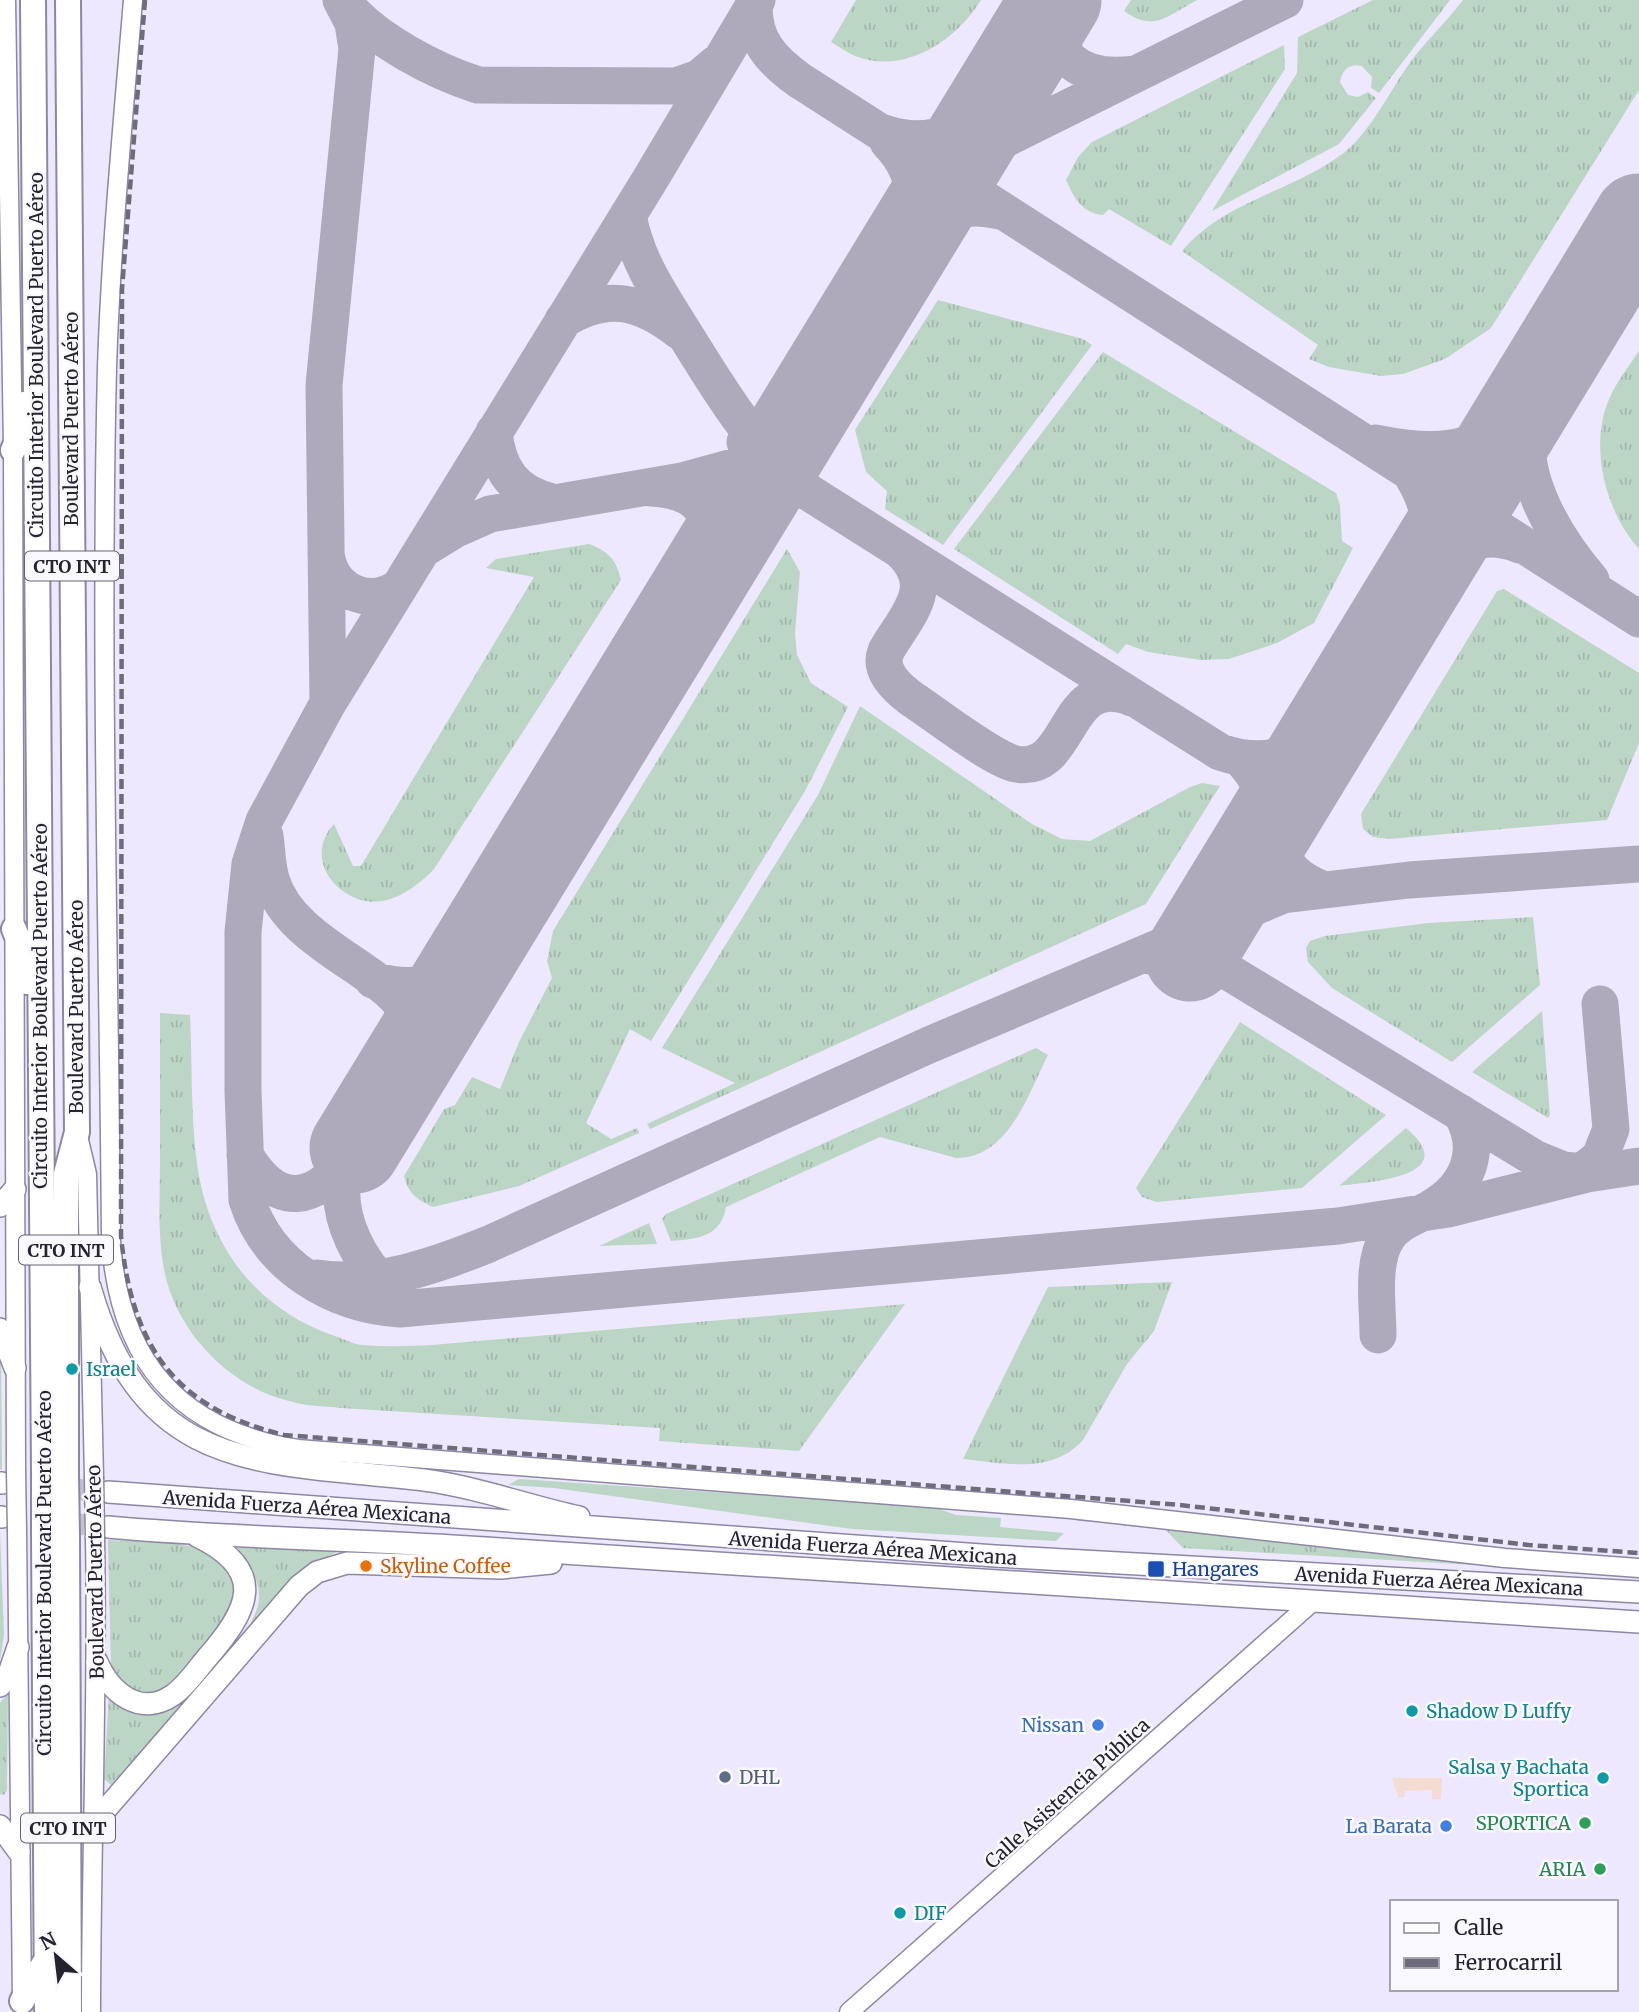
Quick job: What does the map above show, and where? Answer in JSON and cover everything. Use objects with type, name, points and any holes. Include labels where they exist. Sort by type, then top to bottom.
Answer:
[{"type":"highway","name":"Circuito Interior Boulevard Puerto Aéreo","points":[[33,0],[41,1053],[69,2012]]},
{"type":"highway","name":"Boulevard Puerto Aéreo","points":[[68,0],[77,1132]]},
{"type":"highway","points":[[13,450],[20,433],[26,378],[36,364]]},
{"type":"highway","points":[[14,929],[25,956],[28,1017],[41,1053]]},
{"type":"highway","name":"Circuito Interior Boulevard Puerto Aéreo","points":[[55,1474],[66,1174],[77,1132]]},
{"type":"highway","name":"Circuito Interior Boulevard Puerto Aéreo","points":[[47,2012],[56,1535]]},
{"type":"highway","points":[[22,2006],[47,1960]]},
{"type":"main road","points":[[0,1206],[15,1189]]},
{"type":"main road","points":[[90,1287],[112,1346],[143,1396],[170,1422],[216,1450],[274,1465],[427,1481],[531,1507],[678,1534]]},
{"type":"main road","points":[[0,1329],[15,1368]]},
{"type":"main road","name":"Avenida Fuerza Aérea Mexicana","points":[[101,1484],[678,1534],[995,1556],[1639,1592]]},
{"type":"main road","name":"Avenida Fuerza Aérea Mexicana","points":[[101,1533],[296,1536],[1310,1604],[1639,1622]]},
{"type":"main road","points":[[97,1662],[107,1682],[118,1694],[134,1701],[159,1701],[181,1688],[233,1628],[244,1604],[242,1578],[227,1555],[195,1535]]},
{"type":"main road","points":[[94,1823],[299,1586],[317,1572],[347,1563],[501,1568],[608,1558]]},
{"type":"main road","points":[[0,1686],[9,1673],[18,1647]]},
{"type":"main road","points":[[0,1826],[19,1852]]},
{"type":"street","name":"CTO INT","points":[[6,0],[13,450],[7,721],[14,929],[15,1189],[15,1368],[6,1479],[6,1522],[18,1647],[22,2006]]},
{"type":"street","points":[[133,0],[111,278],[106,572],[113,1272],[122,1312],[137,1348],[168,1389],[202,1415],[254,1439],[298,1449],[1071,1509],[1492,1556],[1639,1568]]},
{"type":"street","name":"Boulevard Puerto Aéreo","points":[[77,1132],[87,1174],[90,1287],[101,1484],[94,1823],[91,1854],[91,2012]]},
{"type":"street","name":"Calle Asistencia Pública","points":[[849,2012],[1059,1830],[1310,1604]]},
{"type":"shaded area","points":[[1392,1778],[1442,1778],[1441,1799],[1432,1799],[1432,1790],[1405,1791],[1404,1797],[1398,1797]]},
{"type":"green space","points":[[856,0],[981,0],[957,29],[927,51],[910,58],[873,61],[855,56],[831,42]]},
{"type":"green space","points":[[1131,0],[1197,0],[1170,16],[1144,21],[1124,11]]},
{"type":"green space","points":[[1373,0],[1450,0],[1379,93],[1371,88],[1372,77],[1362,66],[1350,67],[1345,71],[1340,82],[1348,95],[1358,97],[1368,92],[1376,98],[1339,144],[1212,211],[1297,73],[1298,37]]},
{"type":"green space","points":[[1463,0],[1639,0],[1639,90],[1491,328],[1445,359],[1403,374],[1381,376],[1329,367],[1309,359],[1318,345],[1182,251],[1218,220],[1325,166],[1345,152],[1373,120],[1414,57]]},
{"type":"green space","points":[[1284,45],[1285,69],[1171,246],[1109,209],[1103,215],[1089,211],[1076,198],[1066,180],[1078,157],[1092,142]]},
{"type":"green space","points":[[938,300],[1083,339],[1092,345],[943,545],[885,509],[887,491],[866,472],[855,430]]},
{"type":"green space","points":[[1639,351],[1639,549],[1627,534],[1609,497],[1600,436],[1610,397]]},
{"type":"green space","points":[[1103,352],[1336,493],[1340,505],[1342,541],[1353,548],[1314,623],[1277,643],[1229,659],[1201,660],[1148,652],[1126,644],[1118,654],[954,549]]},
{"type":"green space","points":[[589,544],[611,557],[621,580],[434,869],[411,889],[392,898],[371,902],[349,895],[330,879],[325,868],[322,846],[326,835],[334,824],[353,866],[361,866],[534,577],[486,568],[496,559]]},
{"type":"green space","points":[[787,549],[800,572],[795,633],[797,655],[811,683],[848,707],[805,791],[651,1041],[630,1029],[586,1123],[611,1139],[637,1128],[639,1133],[519,1186],[433,1207],[422,1202],[411,1191],[404,1176],[444,1109],[455,1105],[472,1077],[500,1089],[519,1042],[552,978],[547,961],[553,931]]},
{"type":"green space","points":[[1504,589],[1639,673],[1639,743],[1607,820],[1389,839],[1373,837],[1363,829],[1361,814],[1497,591]]},
{"type":"green space","points":[[860,706],[1032,824],[1062,839],[1090,841],[1190,787],[1202,783],[1220,786],[1146,904],[650,1129],[647,1124],[735,1083],[662,1048],[818,795]]},
{"type":"green space","points":[[1533,917],[1540,985],[1452,1062],[1332,988],[1308,962],[1306,948],[1310,941],[1325,936],[1428,923]]},
{"type":"green space","points":[[1542,1011],[1550,1115],[1548,1118],[1472,1072]]},
{"type":"green space","points":[[160,1013],[190,1015],[196,1157],[205,1201],[224,1246],[252,1284],[269,1300],[309,1326],[332,1335],[362,1345],[432,1345],[905,1304],[799,1451],[659,1441],[660,1428],[341,1408],[302,1404],[267,1394],[227,1370],[194,1336],[172,1296],[165,1274],[160,1218]]},
{"type":"green space","points":[[1240,1022],[1386,1115],[1302,1188],[1156,1202],[1142,1197],[1136,1188]]},
{"type":"green space","points":[[1036,1048],[1048,1055],[1014,1121],[990,1147],[974,1155],[956,1158],[880,1137],[726,1207],[719,1225],[706,1234],[671,1241],[662,1219],[666,1214]]},
{"type":"green space","points":[[1406,1128],[1421,1144],[1424,1157],[1418,1167],[1389,1179],[1339,1186]]},
{"type":"green space","points":[[649,1223],[657,1244],[599,1246]]},
{"type":"green space","points":[[1172,1282],[1154,1331],[1127,1364],[1083,1440],[1071,1451],[1057,1458],[1027,1464],[963,1459],[1048,1287]]},
{"type":"green space","points":[[0,1346],[1,1351],[2,1470],[0,1469]]},
{"type":"green space","points":[[519,1479],[772,1496],[864,1496],[914,1500],[956,1515],[1001,1518],[1000,1527],[1064,1533],[1056,1541],[852,1529],[554,1488],[508,1485]]},
{"type":"green space","points":[[1080,1512],[1542,1569],[1183,1548],[1161,1525],[1077,1521]]},
{"type":"green space","points":[[0,1530],[4,1635],[0,1661]]},
{"type":"green space","points":[[108,1540],[162,1542],[199,1549],[214,1556],[226,1568],[234,1584],[235,1605],[229,1626],[208,1650],[161,1694],[136,1692],[125,1686],[111,1667]]},
{"type":"green space","points":[[236,1545],[337,1548],[338,1551],[311,1566],[248,1632],[258,1606],[258,1589],[253,1574]]},
{"type":"green space","points":[[8,1693],[7,1790],[4,1795],[0,1794],[0,1703]]},
{"type":"green space","points":[[109,1693],[173,1704],[192,1696],[111,1785],[104,1779]]},
{"type":"taxiway","points":[[328,703],[324,385],[357,49],[353,23],[341,0]]},
{"type":"taxiway","points":[[757,0],[651,178],[328,703],[264,821],[250,864],[243,932],[243,1091],[247,1200],[270,1244],[306,1278],[328,1290],[351,1300],[400,1309],[1338,1226],[1448,1209],[1587,1174],[1639,1166]]},
{"type":"taxiway","points":[[1061,0],[1057,20],[1058,37],[1071,61],[1083,69],[1098,73],[1134,74]]},
{"type":"taxiway","points":[[947,178],[959,164],[977,153],[1285,0]]},
{"type":"taxiway","points":[[345,4],[372,30],[406,53],[443,72],[478,85],[676,86],[699,78],[717,63]]},
{"type":"taxiway","points":[[754,4],[754,17],[760,39],[772,57],[799,80],[1639,619]]},
{"type":"taxiway","points":[[884,133],[921,139],[953,131],[980,111],[1005,84]]},
{"type":"taxiway","points":[[888,142],[908,170],[914,199],[909,229],[897,260]]},
{"type":"taxiway","points":[[905,249],[923,228],[946,214],[971,208],[1000,211]]},
{"type":"taxiway","points":[[628,215],[643,263],[713,379],[755,438],[788,475],[808,492],[1220,752],[1256,759],[1286,754],[1313,737],[1339,711]]},
{"type":"taxiway","points":[[563,320],[594,306],[622,304],[650,312],[679,331]]},
{"type":"taxiway","points":[[1558,352],[1531,413],[1527,443],[1529,465],[1543,507],[1553,527],[1591,580]]},
{"type":"taxiway","points":[[1376,443],[1425,450],[1466,445],[1502,425],[1535,387]]},
{"type":"taxiway","points":[[425,548],[456,529],[490,514],[682,481],[751,462],[781,441],[816,397]]},
{"type":"taxiway","points":[[494,432],[499,458],[510,478],[527,493],[552,502]]},
{"type":"taxiway","points":[[708,570],[742,509],[747,493],[750,476],[745,442]]},
{"type":"taxiway","points":[[1410,472],[1424,500],[1429,526],[1421,567],[1414,582]]},
{"type":"taxiway","points":[[651,488],[683,494],[703,510],[711,533],[709,565]]},
{"type":"taxiway","points":[[1404,603],[1426,574],[1452,551],[1467,543],[1483,539],[1520,545]]},
{"type":"taxiway","points":[[901,551],[918,577],[918,589],[910,613],[886,651],[884,658],[887,672],[906,695],[993,754],[1016,764],[1035,763],[1049,754],[1080,709],[1092,698],[1109,693],[1132,698]]},
{"type":"taxiway","points":[[326,553],[335,577],[352,592],[375,596],[399,587]]},
{"type":"taxiway","points":[[1191,926],[1228,887],[1265,826],[1267,808],[1262,790],[1242,760]]},
{"type":"taxiway","points":[[1290,791],[1281,822],[1281,849],[1293,872],[1322,889]]},
{"type":"taxiway","points":[[265,836],[271,879],[282,903],[300,924],[321,942],[368,974],[403,1006],[412,1031],[408,1053],[397,1081]]},
{"type":"taxiway","points":[[317,1278],[361,1280],[383,1277],[426,1267],[469,1252],[929,1045],[1283,895],[1409,880],[1639,864]]},
{"type":"taxiway","points":[[1149,956],[1190,956],[1222,968],[1536,1159],[1563,1170],[1585,1172]]},
{"type":"taxiway","points":[[373,980],[401,985],[427,984],[450,975],[472,957]]},
{"type":"taxiway","points":[[1584,1170],[1600,1157],[1611,1129],[1600,1004]]},
{"type":"taxiway","points":[[1378,1335],[1376,1285],[1382,1248],[1391,1232],[1444,1199],[1463,1178],[1471,1154],[1471,1140],[1461,1113]]},
{"type":"taxiway","points":[[355,1148],[343,1178],[343,1209],[347,1225],[361,1255],[392,1290]]},
{"type":"taxiway","points":[[245,1155],[270,1185],[284,1192],[297,1194],[324,1183],[351,1154]]},
{"type":"runway","points":[[355,1148],[1056,0]]},
{"type":"runway","points":[[1190,956],[1639,219]]},
{"type":"tunnel","points":[[2,1483],[108,1492]]},
{"type":"tunnel","points":[[2,1517],[108,1527]]},
{"type":"railway","points":[[145,0],[122,289],[121,1236],[136,1310],[148,1340],[165,1367],[187,1389],[214,1408],[246,1423],[284,1435],[1180,1505],[1529,1545],[1639,1553]]},
{"type":"place","name":"Israel","points":[[72,1369]]},
{"type":"place","name":"Skyline Coffee","points":[[366,1566]]},
{"type":"place","name":"Hangares","points":[[1156,1569]]},
{"type":"place","name":"Shadow D Luffy","points":[[1412,1711]]},
{"type":"place","name":"Nissan","points":[[1098,1725]]},
{"type":"place","name":"DHL","points":[[725,1777]]},
{"type":"place","name":"Salsa y Bachata Sportica","points":[[1603,1778]]},
{"type":"place","name":"SPORTICA","points":[[1585,1823]]},
{"type":"place","name":"La Barata","points":[[1446,1826]]},
{"type":"place","name":"ARIA","points":[[1600,1869]]},
{"type":"place","name":"DIF","points":[[900,1913]]}]
